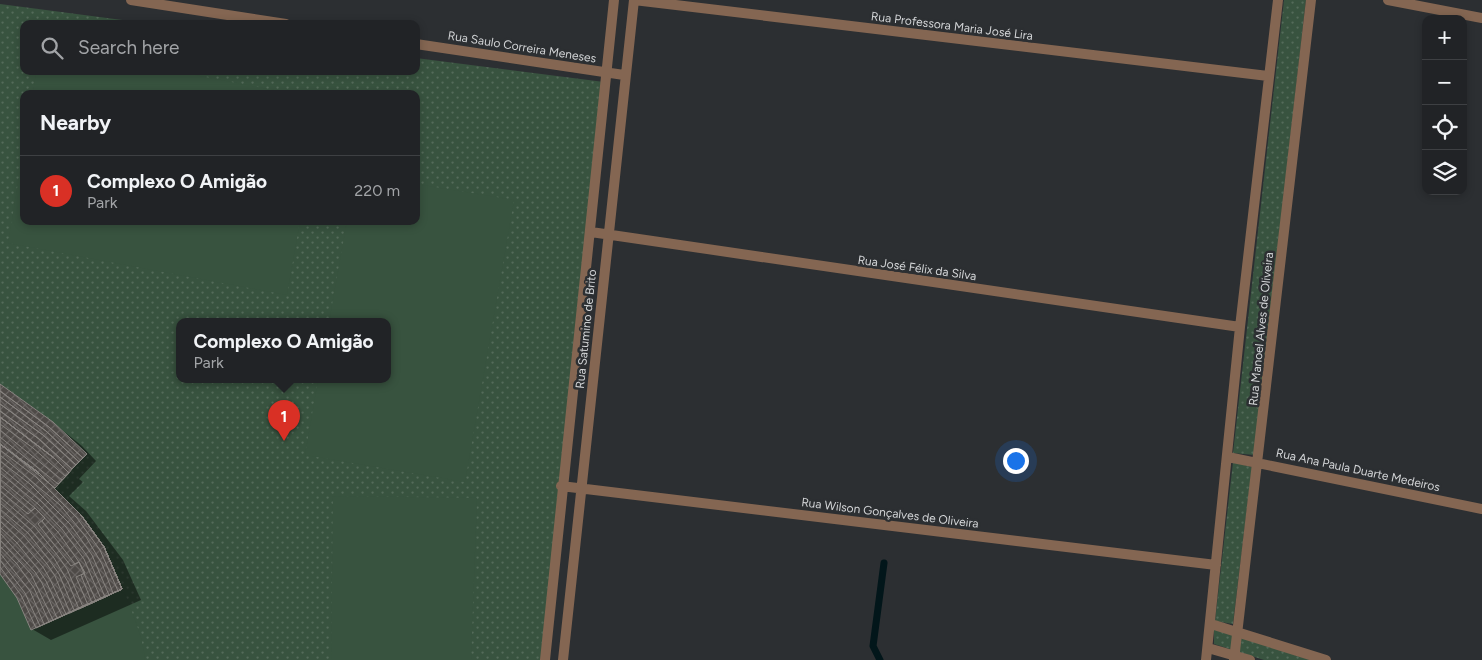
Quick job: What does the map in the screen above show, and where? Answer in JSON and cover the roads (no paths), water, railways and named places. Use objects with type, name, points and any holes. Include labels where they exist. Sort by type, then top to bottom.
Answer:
[{"type":"street","points":[[131,0],[260,20]]},
{"type":"street","name":"Rua Satumino de Brito","points":[[544,660],[561,486],[591,232],[614,0]]},
{"type":"street","name":"Rua Satumino de Brito","points":[[563,660],[609,235],[624,75],[634,0]]},
{"type":"street","name":"Rua Professora Maria José Lira","points":[[634,0],[1268,76]]},
{"type":"street","name":"Rua Manoel Alves de Oliveira","points":[[1206,660],[1240,327],[1278,0]]},
{"type":"street","name":"Rua Manoel Alves de Oliveira","points":[[1234,657],[1311,0]]},
{"type":"street","points":[[1388,0],[1482,18]]},
{"type":"street","name":"Rua Saulo Correira Meneses","points":[[420,45],[624,75]]},
{"type":"street","name":"Rua José Félix da Silva","points":[[591,232],[1240,327]]},
{"type":"street","name":"Rua Ana Paula Duarte Medeiros","points":[[1228,456],[1482,509]]},
{"type":"street","name":"Rua Wilson Gonçalves de Oliveira","points":[[561,486],[1216,565]]},
{"type":"street","points":[[1211,624],[1326,660]]},
{"type":"street","points":[[1208,648],[1234,657],[1250,660]]},
{"type":"waterway","points":[[880,660],[873,646],[884,563]]},
{"type":"place","name":"Complexo O Amigão","points":[[284,441]]}]
